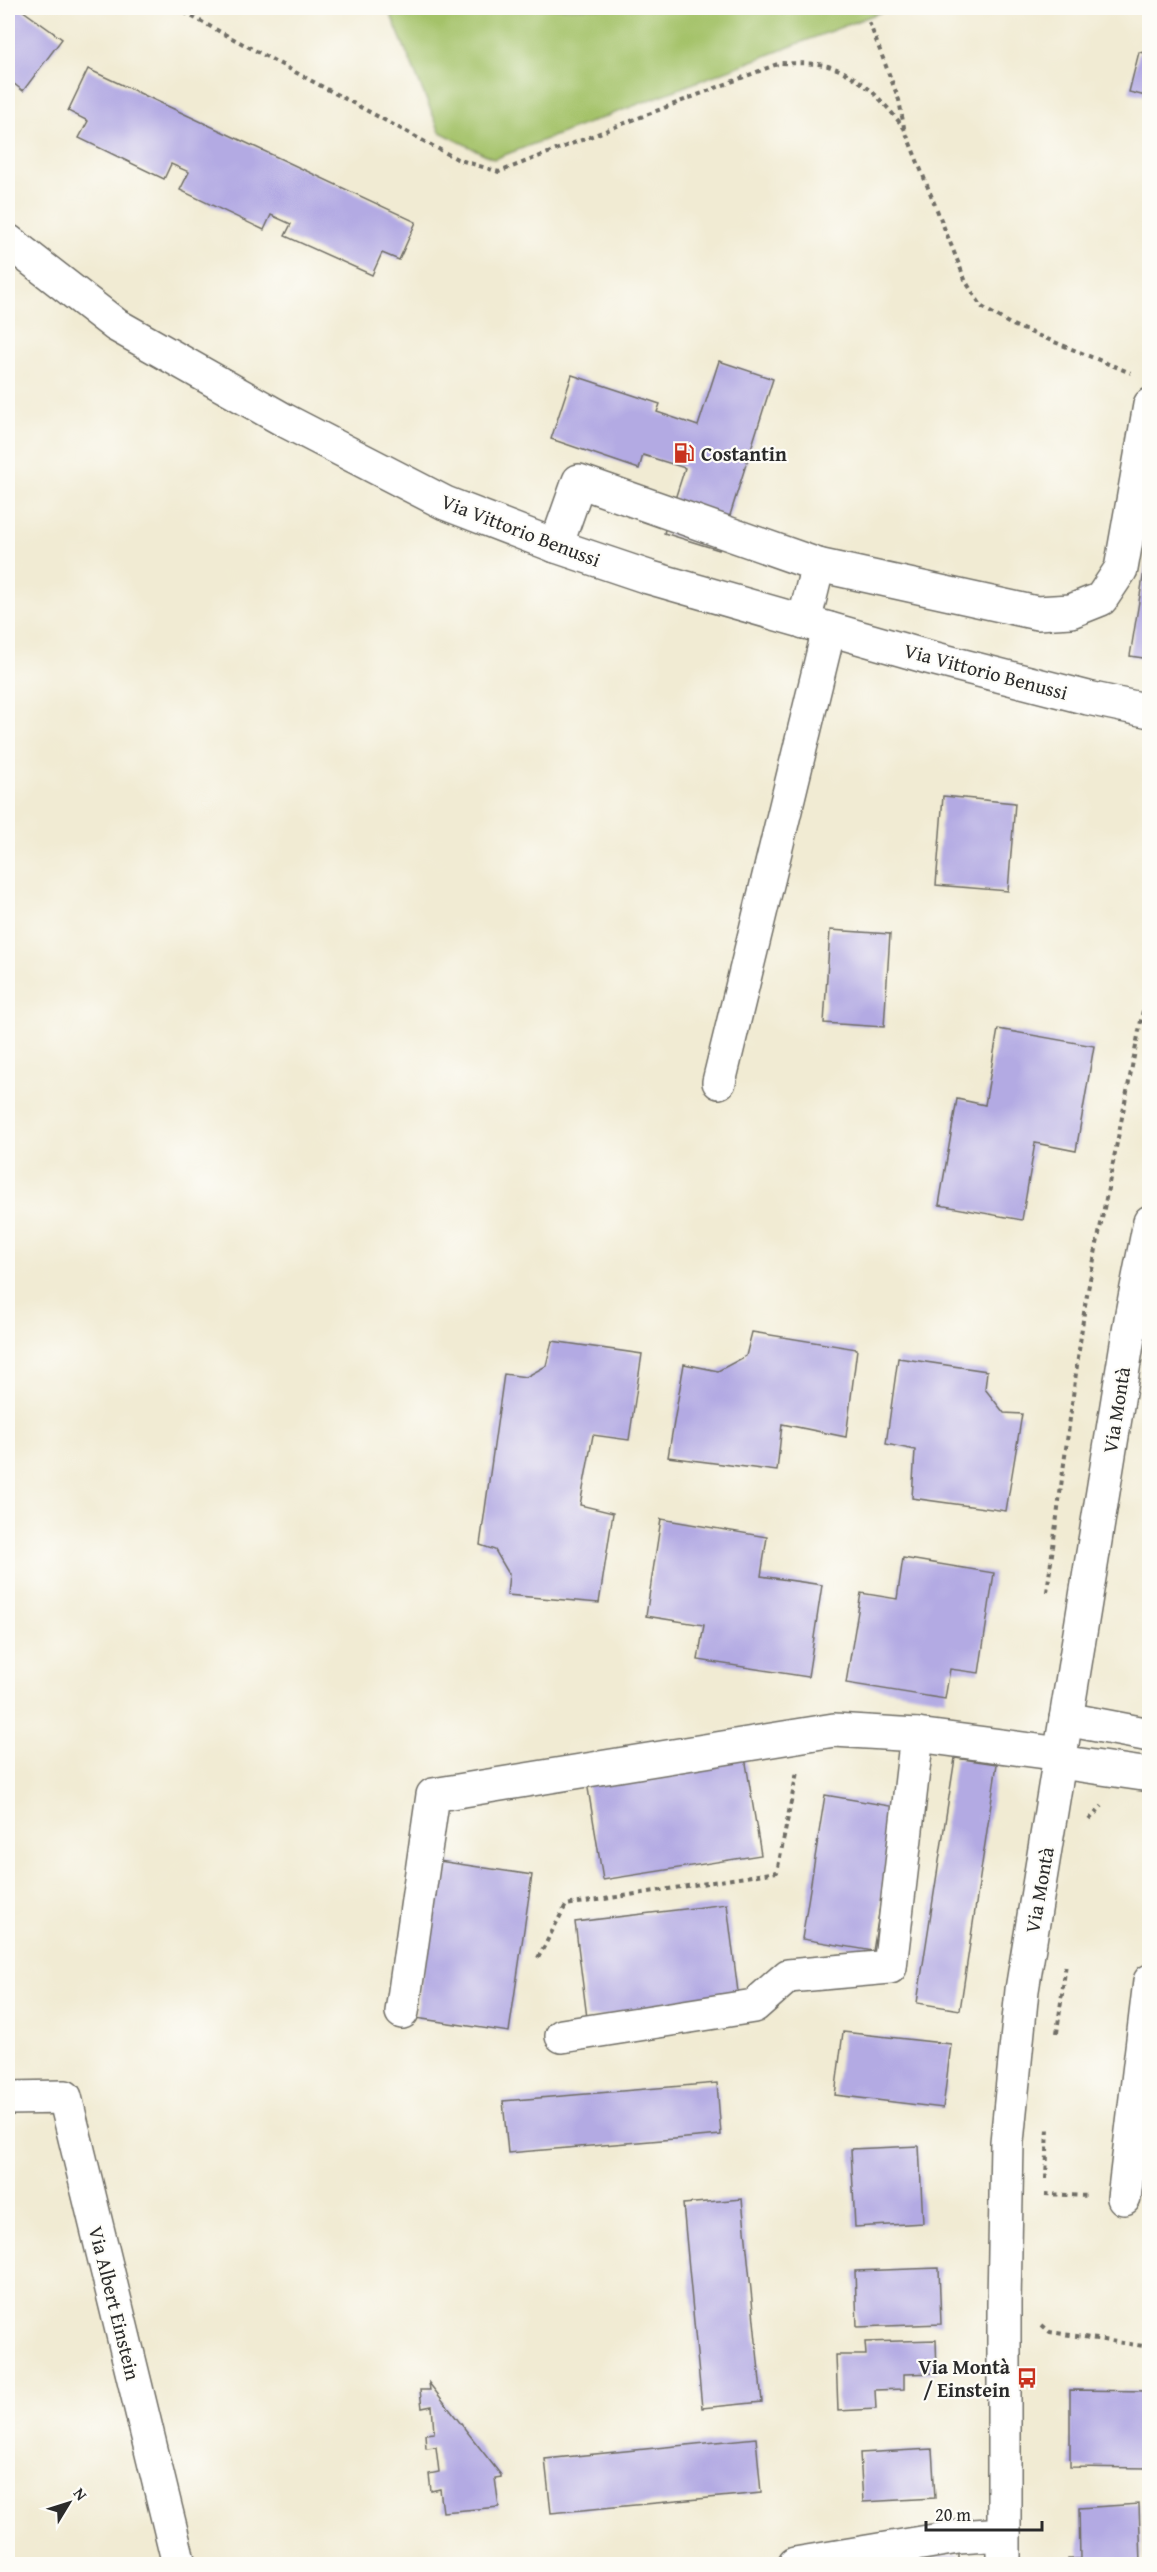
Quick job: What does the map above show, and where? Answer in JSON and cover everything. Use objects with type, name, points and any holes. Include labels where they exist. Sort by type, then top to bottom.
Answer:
[{"type":"street","name":"Via Vittorio Benussi","points":[[8,241],[116,325],[274,415],[445,503],[556,546],[648,577],[1088,698],[1149,711]]},
{"type":"street","points":[[556,546],[579,481],[818,565],[1037,613],[1071,611],[1101,599],[1121,569],[1143,390]]},
{"type":"street","points":[[719,1082],[817,625],[818,565]]},
{"type":"street","name":"Via Vittorio Benussi","points":[[1088,698],[1149,730]]},
{"type":"street","name":"Via Montà","points":[[1004,2549],[1004,2304],[1007,2142],[1022,1990],[1132,1313],[1149,1222]]},
{"type":"street","points":[[1066,1719],[1149,1735]]},
{"type":"street","points":[[402,2012],[433,1795],[834,1730],[918,1735],[1149,1775]]},
{"type":"street","points":[[562,2036],[754,2006],[788,1976],[890,1967],[918,1735]]},
{"type":"street","points":[[1124,2198],[1149,1981]]},
{"type":"street","name":"Via Albert Einstein","points":[[8,2098],[65,2097],[179,2565]]},
{"type":"street","points":[[795,2565],[958,2537],[1004,2549]]},
{"type":"path","points":[[176,8],[457,159],[499,172],[780,63],[826,66],[857,77],[888,107],[904,128]]},
{"type":"path","points":[[869,22],[899,100],[904,128],[966,282],[982,307],[1010,324],[1143,390]]},
{"type":"path","points":[[1046,1597],[1085,1305],[1149,975]]},
{"type":"path","points":[[538,1958],[566,1905],[777,1872],[798,1771]]},
{"type":"path","points":[[1087,1824],[1091,1816],[1108,1801]]},
{"type":"path","points":[[1056,2040],[1068,1951]]},
{"type":"path","points":[[1045,2205],[1048,2116]]},
{"type":"path","points":[[1045,2194],[1124,2198]]},
{"type":"path","points":[[1042,2315],[1042,2326],[1050,2332],[1149,2347]]},
{"type":"green space","points":[[388,8],[889,9],[494,159],[440,132]]},
{"type":"building","points":[[8,8],[19,8],[62,39],[23,91],[8,79]]},
{"type":"building","points":[[1139,52],[1150,54],[1150,97],[1129,92]]},
{"type":"building","points":[[88,69],[416,222],[399,260],[382,253],[372,275],[285,236],[291,224],[271,215],[264,230],[180,190],[189,172],[171,164],[164,179],[79,138],[88,121],[68,111]]},
{"type":"building","points":[[719,361],[773,379],[719,550],[664,533],[685,468],[643,455],[639,469],[551,439],[572,375],[660,404],[657,412],[698,426]]},
{"type":"building","points":[[1148,547],[1150,547],[1150,659],[1130,656]]},
{"type":"building","points":[[943,796],[1015,803],[1008,891],[936,885]]},
{"type":"building","points":[[830,930],[890,934],[884,1027],[824,1023]]},
{"type":"building","points":[[998,1029],[1094,1046],[1076,1151],[1035,1143],[1022,1220],[939,1205],[957,1099],[985,1105]]},
{"type":"building","points":[[752,1332],[857,1349],[846,1437],[782,1424],[777,1471],[668,1457],[684,1364],[718,1371],[746,1356]]},
{"type":"building","points":[[552,1341],[642,1354],[629,1440],[593,1435],[580,1505],[613,1513],[599,1603],[507,1595],[509,1574],[495,1550],[480,1545],[504,1374],[526,1377],[546,1366]]},
{"type":"building","points":[[898,1358],[987,1371],[985,1389],[1004,1413],[1022,1414],[1006,1511],[912,1498],[915,1450],[886,1444]]},
{"type":"building","points":[[661,1519],[767,1537],[761,1576],[822,1585],[808,1677],[698,1660],[704,1625],[646,1616]]},
{"type":"building","points":[[903,1558],[994,1573],[979,1673],[950,1669],[945,1699],[846,1683],[861,1593],[897,1599]]},
{"type":"building","points":[[745,1757],[761,1855],[603,1880],[587,1782]]},
{"type":"building","points":[[955,1758],[997,1764],[960,2010],[917,2003]]},
{"type":"building","points":[[825,1795],[896,1807],[873,1951],[802,1939]]},
{"type":"building","points":[[439,1861],[532,1875],[509,2032],[416,2018]]},
{"type":"building","points":[[727,1904],[739,2000],[587,2018],[575,1922]]},
{"type":"building","points":[[843,2032],[951,2044],[943,2108],[835,2095]]},
{"type":"building","points":[[717,2083],[721,2135],[508,2153],[503,2101]]},
{"type":"building","points":[[919,2146],[923,2223],[855,2227],[851,2149]]},
{"type":"building","points":[[742,2199],[762,2402],[702,2408],[683,2204]]},
{"type":"building","points":[[939,2268],[941,2324],[857,2327],[855,2271]]},
{"type":"building","points":[[936,2340],[937,2373],[904,2374],[904,2389],[875,2390],[876,2409],[838,2411],[836,2355],[866,2355],[865,2342]]},
{"type":"building","points":[[429,2383],[501,2475],[495,2478],[499,2507],[443,2512],[440,2489],[431,2491],[429,2474],[439,2472],[436,2447],[426,2448],[425,2434],[434,2433],[432,2406],[422,2408],[420,2390],[430,2390]]},
{"type":"building","points":[[1070,2390],[1150,2391],[1150,2468],[1070,2467]]},
{"type":"building","points":[[756,2438],[761,2493],[551,2513],[545,2459]]},
{"type":"building","points":[[932,2449],[935,2498],[863,2502],[860,2453]]},
{"type":"building","points":[[1139,2504],[1141,2564],[1067,2564],[1067,2559],[1080,2559],[1079,2508]]},
{"type":"building","points":[[959,2554],[959,2564],[923,2564],[923,2559]]},
{"type":"place","name":"Costantin","points":[[684,453]]},
{"type":"place","name":"Via Montà / Einstein","points":[[1027,2378]]}]
